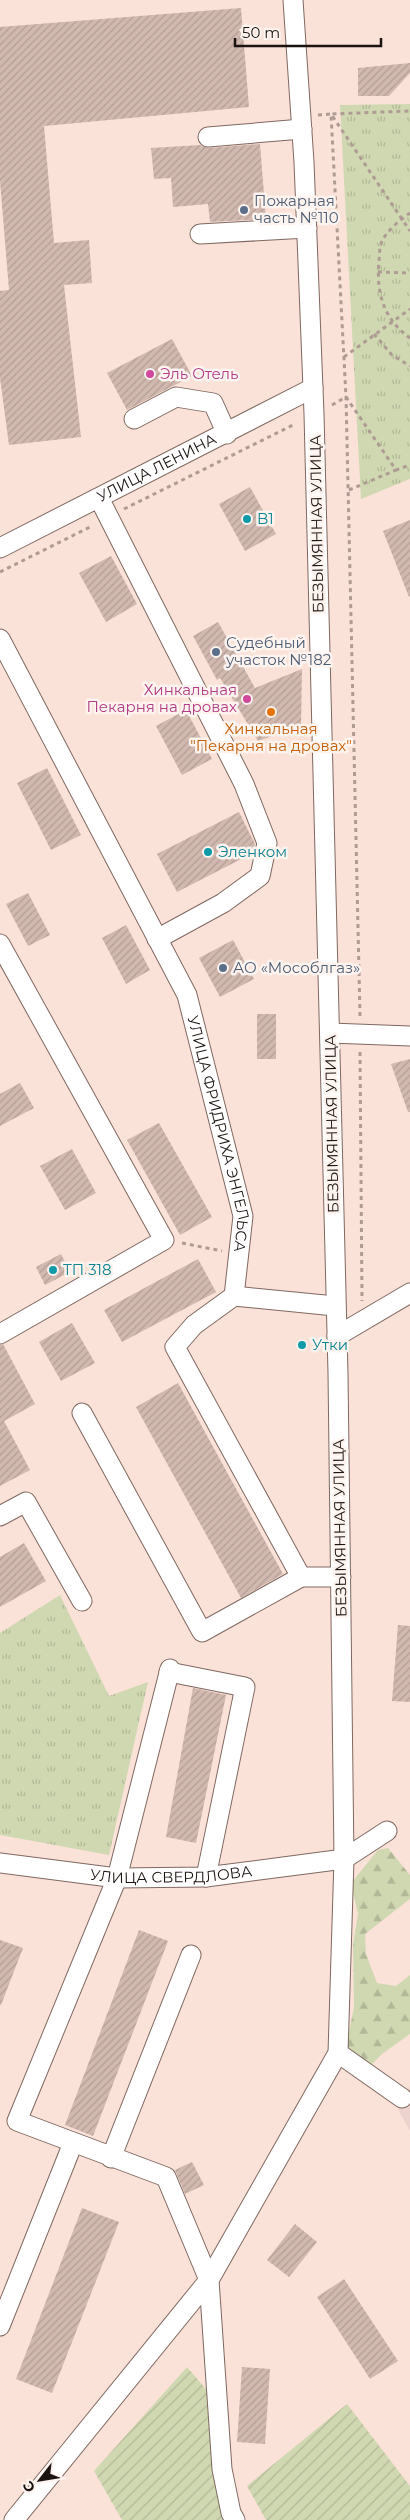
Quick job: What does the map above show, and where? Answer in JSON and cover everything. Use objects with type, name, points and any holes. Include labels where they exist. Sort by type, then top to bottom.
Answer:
[{"type":"street","name":"БЕЗЫМЯННАЯ УЛИЦА","points":[[293,0],[307,228],[314,414],[337,1336],[344,1859],[338,2053]]},
{"type":"street","points":[[208,137],[283,133],[301,123]]},
{"type":"street","points":[[200,234],[307,228]]},
{"type":"street","name":"УЛИЦА ЛЕНИНА","points":[[0,548],[227,434],[313,388]]},
{"type":"street","points":[[134,419],[176,397],[213,403],[227,434]]},
{"type":"street","points":[[99,498],[244,784],[267,843],[260,876],[223,903],[157,939]]},
{"type":"street","name":"УЛИЦА ФРИДРИХА ЭНГЕЛЬСА","points":[[0,639],[187,995],[243,1216],[234,1296]]},
{"type":"street","points":[[0,944],[164,1240],[0,1334]]},
{"type":"street","points":[[330,1032],[410,1036]]},
{"type":"street","points":[[337,1336],[410,1293]]},
{"type":"street","points":[[301,1577],[175,1347],[194,1325],[234,1296],[335,1306]]},
{"type":"street","points":[[82,1413],[202,1632],[301,1577],[341,1577]]},
{"type":"street","points":[[0,1516],[26,1502],[82,1601]]},
{"type":"street","points":[[206,1877],[245,1688],[170,1671],[117,1878],[17,2122],[166,2178],[209,2280],[222,2469],[231,2513],[236,2520]]},
{"type":"street","points":[[344,1859],[388,1832]]},
{"type":"street","name":"УЛИЦА СВЕРДЛОВА","points":[[0,1863],[117,1878],[206,1877],[344,1859]]},
{"type":"street","points":[[112,2158],[191,1955]]},
{"type":"street","points":[[14,2520],[209,2280],[338,2053],[402,2098]]},
{"type":"street","points":[[0,2326],[73,2143]]},
{"type":"path","points":[[301,123],[331,114],[410,111]]},
{"type":"path","points":[[331,114],[410,231]]},
{"type":"path","points":[[331,114],[349,490],[360,1034],[362,1322]]},
{"type":"path","points":[[410,214],[402,218],[381,243],[378,272],[380,298],[392,322],[410,338]]},
{"type":"path","points":[[378,272],[410,273]]},
{"type":"path","points":[[344,357],[410,309]]},
{"type":"path","points":[[374,334],[392,356],[410,366]]},
{"type":"path","points":[[0,572],[346,397]]},
{"type":"path","points":[[346,397],[396,470]]},
{"type":"path","points":[[349,490],[410,465]]},
{"type":"path","points":[[164,1240],[239,1254]]},
{"type":"shaded area","points":[[410,2087],[410,2131],[396,2106]]},
{"type":"green space","points":[[410,104],[410,479],[361,499],[340,105]]},
{"type":"green space","points":[[60,1595],[109,1696],[148,1682],[109,1855],[0,1835],[0,1633]]},
{"type":"green space","points":[[388,1848],[410,1875],[410,1899],[365,1934],[366,1954],[377,1983],[396,1986],[410,1975],[410,2034],[382,2054],[368,2068],[359,2063],[346,2047],[354,2007],[353,1944],[358,1914],[351,1883],[378,1850]]},
{"type":"green space","points":[[187,2367],[212,2396],[223,2520],[122,2520],[94,2471]]},
{"type":"green space","points":[[347,2404],[410,2486],[410,2520],[266,2520],[247,2486]]},
{"type":"building","points":[[241,8],[249,107],[44,126],[54,243],[89,240],[92,283],[64,285],[81,437],[9,445],[0,378],[0,291],[9,290],[0,181],[0,27]]},
{"type":"building","points":[[410,63],[410,73],[389,96],[358,96],[358,68]]},
{"type":"building","points":[[260,144],[266,219],[210,222],[208,204],[173,207],[171,178],[154,179],[151,148],[200,145],[209,148]]},
{"type":"building","name":"Эль Отель","points":[[172,339],[192,376],[127,410],[107,373]]},
{"type":"building","name":"B1","points":[[250,487],[276,534],[245,551],[219,504]]},
{"type":"building","points":[[410,520],[410,596],[409,597],[383,531]]},
{"type":"building","points":[[111,556],[137,604],[106,622],[79,573]]},
{"type":"building","name":"Хинкальная \"Пекарня на дровах\"","points":[[218,622],[255,688],[302,669],[301,726],[258,741],[220,678],[217,680],[193,636]]},
{"type":"building","points":[[186,710],[212,759],[182,775],[156,726]]},
{"type":"building","points":[[47,768],[81,835],[51,850],[17,783]]},
{"type":"building","name":"Эленком","points":[[239,812],[255,844],[253,853],[177,892],[157,854]]},
{"type":"building","points":[[28,893],[50,935],[28,946],[6,904]]},
{"type":"building","points":[[126,925],[150,970],[126,984],[102,938]]},
{"type":"building","points":[[233,940],[254,979],[220,997],[199,958]]},
{"type":"building","points":[[257,1014],[276,1014],[276,1059],[257,1059]]},
{"type":"building","points":[[410,1059],[410,1112],[408,1112],[391,1064]]},
{"type":"building","points":[[20,1083],[34,1108],[0,1126],[0,1094]]},
{"type":"building","points":[[159,1123],[212,1217],[180,1235],[127,1140]]},
{"type":"building","points":[[72,1149],[96,1193],[65,1210],[40,1166]]},
{"type":"building","name":"ТП 318","points":[[61,1254],[70,1272],[45,1285],[36,1267]]},
{"type":"building","points":[[198,1259],[216,1292],[122,1342],[104,1310]]},
{"type":"building","points":[[72,1323],[95,1363],[61,1381],[39,1342]]},
{"type":"building","points":[[3,1344],[35,1404],[4,1421],[30,1470],[0,1486],[0,1345]]},
{"type":"building","points":[[178,1383],[283,1574],[241,1598],[136,1407]]},
{"type":"building","points":[[24,1543],[46,1581],[0,1607],[0,1557]]},
{"type":"building","points":[[398,1625],[410,1626],[410,1702],[392,1701]]},
{"type":"building","points":[[193,1688],[226,1695],[196,1843],[166,1837]]},
{"type":"building","points":[[139,1930],[168,1941],[93,2136],[65,2125]]},
{"type":"building","points":[[0,1940],[23,1948],[1,2005],[0,2005]]},
{"type":"building","points":[[192,2162],[204,2185],[185,2194],[175,2170]]},
{"type":"building","points":[[82,2208],[119,2222],[52,2393],[16,2379]]},
{"type":"building","points":[[295,2224],[317,2242],[289,2277],[267,2260]]},
{"type":"building","points":[[344,2279],[398,2361],[370,2379],[317,2297]]},
{"type":"building","points":[[242,2367],[270,2369],[265,2444],[237,2442]]},
{"type":"place","name":"Пожарная часть №110","points":[[244,210]]},
{"type":"place","name":"Эль Отель","points":[[150,374]]},
{"type":"place","name":"B1","points":[[247,519]]},
{"type":"place","name":"Судебный участок №182","points":[[216,652]]},
{"type":"place","name":"Хинкальная Пекарня на дровах","points":[[247,699]]},
{"type":"place","name":"Хинкальная \"Пекарня на дровах\"","points":[[271,712]]},
{"type":"place","name":"Эленком","points":[[208,852]]},
{"type":"place","name":"АО «Мособлгаз»","points":[[223,968]]},
{"type":"place","name":"ТП 318","points":[[53,1270]]},
{"type":"place","name":"Утки","points":[[302,1345]]}]
